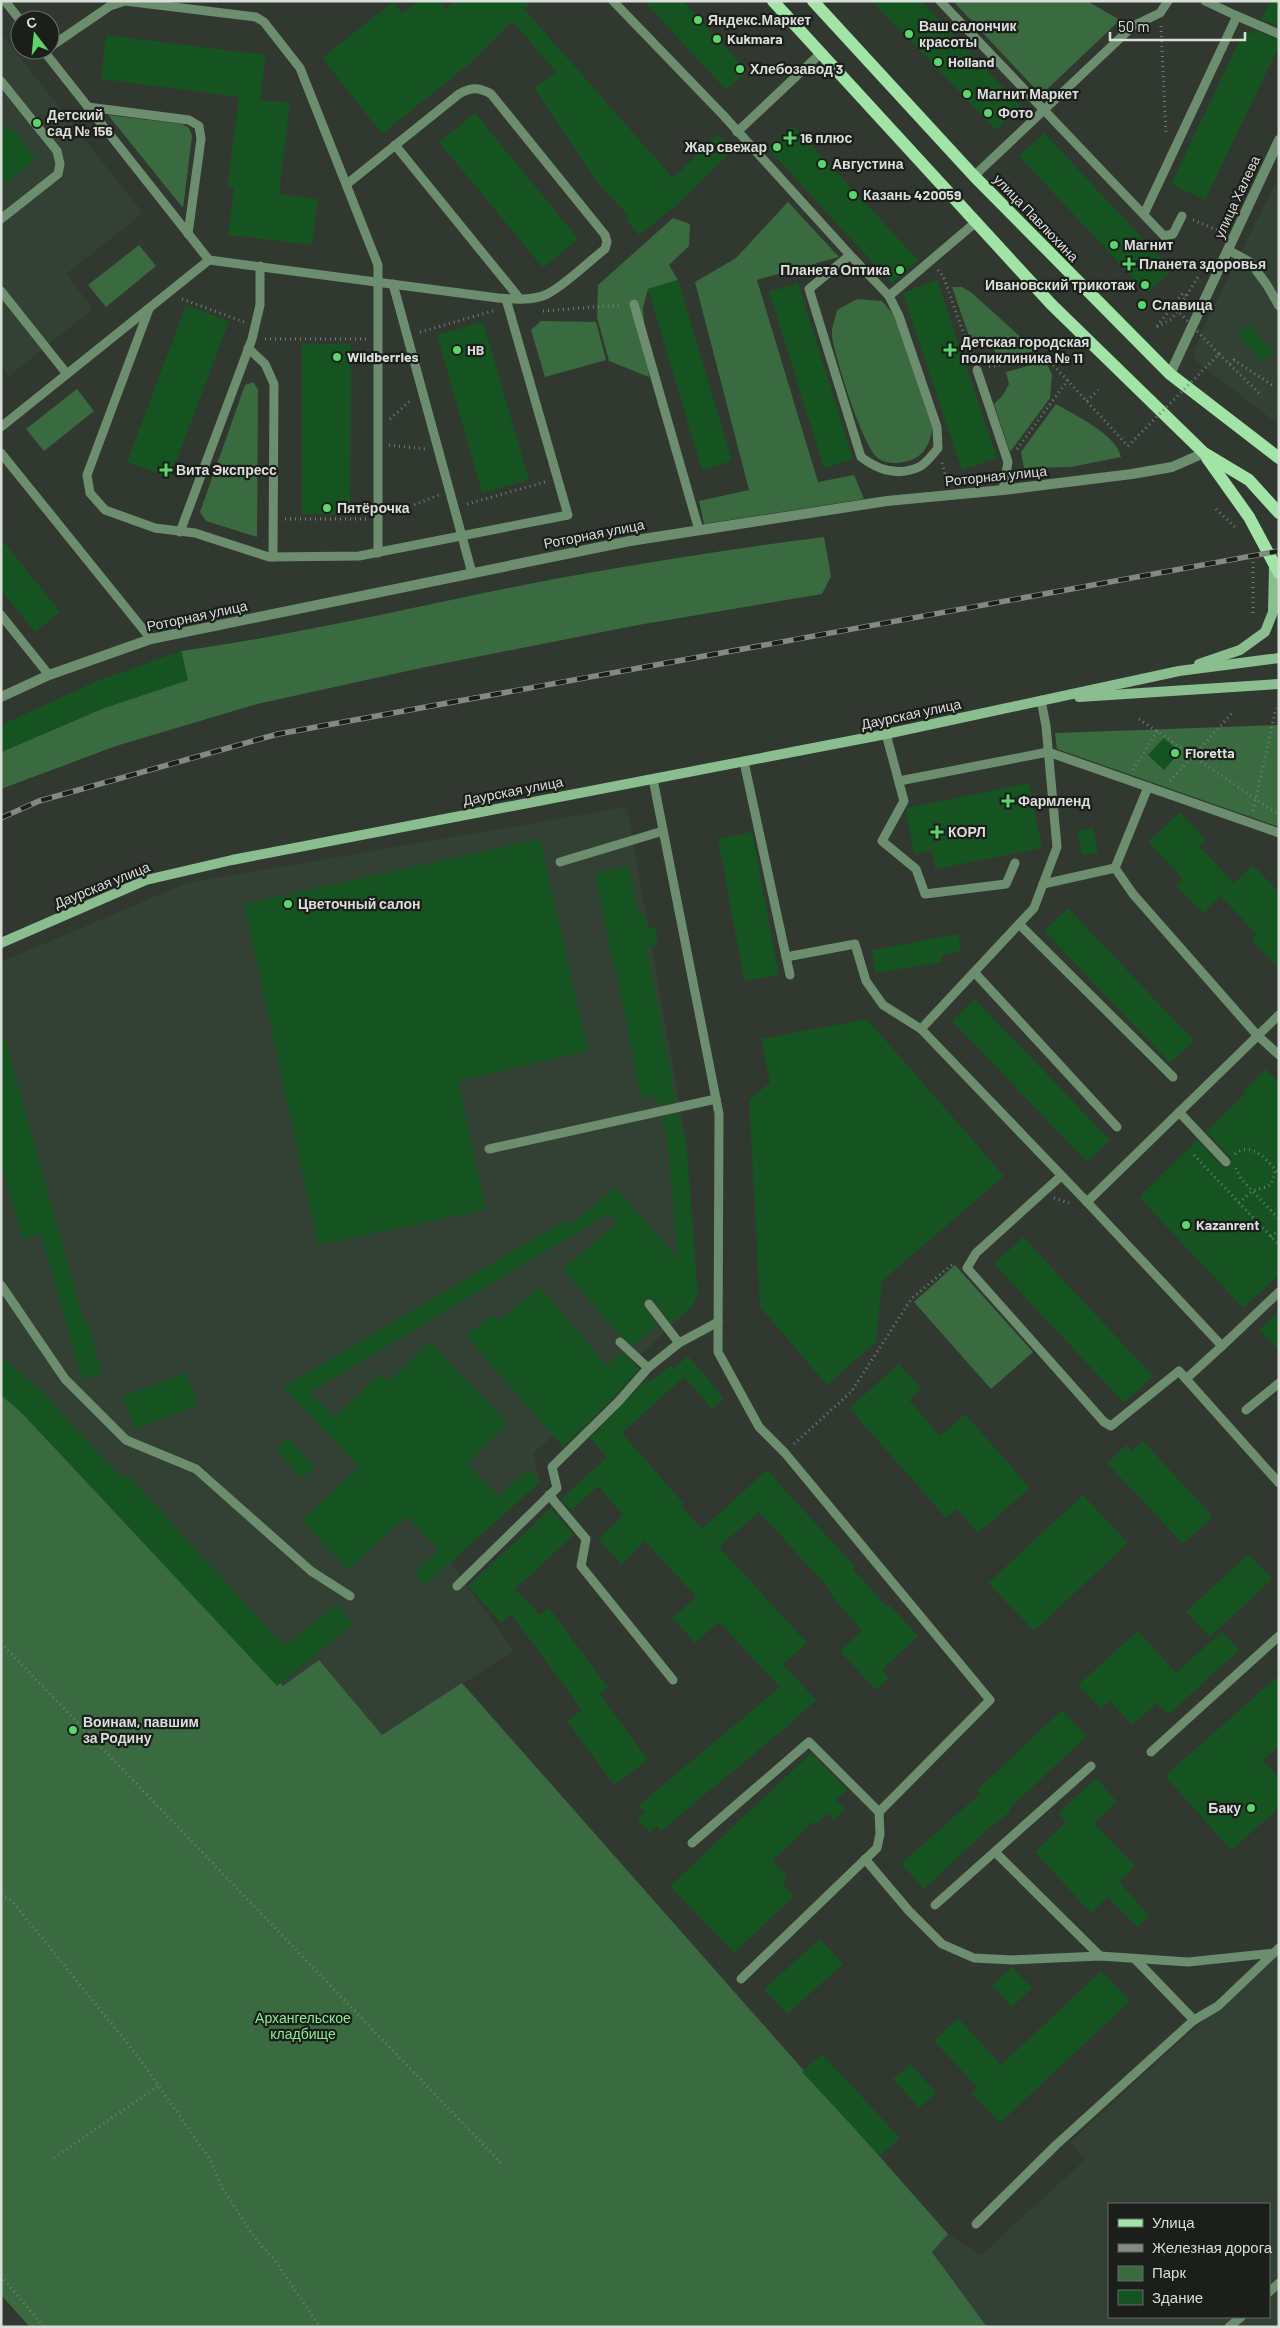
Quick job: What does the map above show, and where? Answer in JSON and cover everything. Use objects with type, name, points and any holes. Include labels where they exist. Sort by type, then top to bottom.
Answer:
[{"type":"main road","points":[[773,1],[1051,304],[1204,453],[1248,517],[1276,570]]},
{"type":"main road","name":"улица Павлюхина","points":[[815,2],[974,176],[1170,374],[1278,458]]},
{"type":"main road","points":[[1204,453],[1249,480],[1279,513]]},
{"type":"street","name":"улица Халева","points":[[1170,374],[1279,140]]},
{"type":"street","name":"Роторная улица","points":[[1,697],[49,675],[151,639],[472,573],[630,541],[887,501],[1003,490],[1172,467],[1204,453]]},
{"type":"street","points":[[1178,672],[1240,650],[1265,632],[1273,612],[1276,570]]},
{"type":"street","name":"Даурская улица","points":[[1,943],[146,880],[232,860],[886,734],[1178,672],[1279,658]]},
{"type":"street","name":"Даурская улица","points":[[1041,700],[1279,684]]},
{"type":"lane","points":[[613,1],[889,296],[898,316],[936,427],[938,448],[920,467],[896,472],[874,468],[861,457],[809,289],[850,255]]},
{"type":"lane","points":[[940,1],[1164,236],[1173,234],[1182,216]]},
{"type":"lane","points":[[974,176],[1132,26],[1160,13],[1168,1]]},
{"type":"lane","points":[[1205,1],[1279,34]]},
{"type":"lane","points":[[60,40],[110,6],[119,2],[259,18],[300,68],[376,256],[379,282],[378,553]]},
{"type":"lane","points":[[1144,214],[1237,16]]},
{"type":"lane","points":[[737,132],[821,54]]},
{"type":"lane","points":[[53,60],[88,107],[209,260],[393,284],[507,303],[520,298],[540,296],[553,290],[605,249],[607,239],[491,94],[482,89],[475,88],[463,92],[347,184]]},
{"type":"lane","points":[[1,81],[56,151],[60,164],[58,174],[1,218]]},
{"type":"lane","points":[[88,107],[189,120],[199,126],[201,139],[188,234]]},
{"type":"lane","points":[[395,145],[520,298]]},
{"type":"lane","points":[[889,296],[976,222]]},
{"type":"lane","points":[[1228,250],[1250,262],[1268,285],[1279,306]]},
{"type":"lane","points":[[1,427],[209,260]]},
{"type":"lane","points":[[180,532],[256,327],[260,305],[260,266]]},
{"type":"lane","points":[[393,284],[448,491],[472,573]]},
{"type":"lane","points":[[1,291],[67,374]]},
{"type":"lane","points":[[149,309],[87,475],[87,484],[94,499],[105,510],[155,528],[196,533],[273,557],[348,557],[378,553],[568,515],[507,303]]},
{"type":"lane","points":[[634,304],[699,530]]},
{"type":"lane","points":[[248,348],[265,364],[274,384],[273,557]]},
{"type":"lane","points":[[977,370],[1008,462],[1003,490]]},
{"type":"lane","points":[[1,453],[151,639]]},
{"type":"lane","points":[[1,615],[49,675]]},
{"type":"lane","points":[[921,1029],[1034,908],[1057,847],[1041,700]]},
{"type":"lane","points":[[886,734],[904,801],[882,841],[916,869],[925,894],[1006,884],[1015,863]]},
{"type":"lane","points":[[899,780],[1048,752],[1279,834]]},
{"type":"lane","points":[[744,762],[790,975]]},
{"type":"lane","points":[[653,778],[720,1114],[718,1352],[759,1427],[785,1453],[990,1700],[879,1812]]},
{"type":"lane","points":[[1115,868],[1148,787]]},
{"type":"lane","points":[[560,862],[663,831]]},
{"type":"lane","points":[[1043,884],[1115,868]]},
{"type":"lane","points":[[1115,868],[1133,894],[1257,1035],[1279,1056]]},
{"type":"lane","points":[[1020,925],[1173,1077]]},
{"type":"lane","points":[[786,957],[855,944],[866,981],[882,1005],[921,1029],[1088,1202],[1222,1346]]},
{"type":"lane","points":[[975,973],[1117,1127]]},
{"type":"lane","points":[[1088,1202],[1279,1015]]},
{"type":"lane","points":[[489,1150],[716,1099]]},
{"type":"lane","points":[[1179,1112],[1226,1162]]},
{"type":"lane","points":[[1061,1176],[976,1253],[967,1268],[1104,1422],[1111,1426],[1179,1371],[1279,1483]]},
{"type":"lane","points":[[1,1285],[64,1379],[126,1440],[196,1469],[311,1571],[350,1596]]},
{"type":"lane","points":[[1186,1379],[1279,1292]]},
{"type":"lane","points":[[648,1304],[679,1343]]},
{"type":"lane","points":[[457,1586],[557,1488],[552,1467],[619,1401],[648,1368],[679,1343],[718,1322]]},
{"type":"lane","points":[[620,1342],[648,1368]]},
{"type":"lane","points":[[1246,1410],[1279,1383]]},
{"type":"lane","points":[[549,1495],[586,1539],[581,1566],[674,1680]]},
{"type":"lane","points":[[1151,1752],[1279,1636]]},
{"type":"lane","points":[[692,1844],[809,1742],[879,1812],[880,1834],[877,1848],[741,1979]]},
{"type":"lane","points":[[935,1905],[1091,1766]]},
{"type":"lane","points":[[995,1852],[1100,1956]]},
{"type":"lane","points":[[865,1859],[908,1911],[942,1944],[974,1958],[1013,1960],[1100,1956],[1188,1962],[1276,1951]]},
{"type":"lane","points":[[976,2224],[1056,2144],[1194,2020],[1218,2006],[1276,1951]]},
{"type":"lane","points":[[1136,1959],[1194,2020]]},
{"type":"lane","points":[[1229,2327],[1240,2318]]},
{"type":"path","points":[[1160,13],[1168,162]]},
{"type":"path","points":[[1182,216],[1220,231]]},
{"type":"path","points":[[931,262],[944,276],[977,370],[1044,355],[1128,446],[1219,354]]},
{"type":"path","points":[[1187,296],[1183,293],[1157,327],[1172,320],[1178,311],[1187,296],[1200,274]]},
{"type":"path","points":[[167,294],[256,327]]},
{"type":"path","points":[[407,335],[507,303]]},
{"type":"path","points":[[539,311],[634,304]]},
{"type":"path","points":[[1178,311],[1262,396]]},
{"type":"path","points":[[252,339],[379,339]]},
{"type":"path","points":[[1230,364],[1234,360],[1272,385]]},
{"type":"path","points":[[1008,462],[1068,380]]},
{"type":"path","points":[[379,430],[422,389]]},
{"type":"path","points":[[1087,401],[1098,390]]},
{"type":"path","points":[[379,443],[438,450]]},
{"type":"path","points":[[938,448],[951,495]]},
{"type":"path","points":[[454,508],[558,478]]},
{"type":"path","points":[[273,519],[378,519],[448,491]]},
{"type":"path","points":[[1216,509],[1241,533]]},
{"type":"path","points":[[1252,570],[1253,616]]},
{"type":"path","points":[[1251,824],[1276,708]]},
{"type":"path","points":[[1160,791],[1234,711]]},
{"type":"path","points":[[1139,719],[1158,730],[1192,756],[1279,815]]},
{"type":"path","points":[[1127,780],[1158,730]]},
{"type":"path","points":[[1233,1155],[1242,1150],[1256,1152],[1279,1173]]},
{"type":"path","points":[[1194,1155],[1279,1245]]},
{"type":"path","points":[[1235,1165],[1241,1179],[1279,1219]]},
{"type":"path","points":[[1240,1203],[1252,1191],[1268,1186],[1273,1179],[1275,1169]]},
{"type":"path","points":[[1050,1198],[1056,1198],[1066,1203],[1088,1202]]},
{"type":"path","points":[[1271,1237],[1279,1230]]},
{"type":"path","points":[[785,1453],[851,1392],[912,1298],[962,1258]]},
{"type":"path","points":[[1,1643],[502,2163]]},
{"type":"path","points":[[1,1895],[12,1902],[24,1916],[137,2056],[209,2158],[223,2189],[257,2241],[274,2259],[320,2327]]},
{"type":"path","points":[[54,2158],[158,2086]]},
{"type":"path","points":[[1,2276],[44,2327]]},
{"type":"shaded area","name":"Детский сад № 156","points":[[1,34],[10,45],[10,60],[22,60],[143,213],[66,274],[93,309],[9,376],[1,366]]},
{"type":"shaded area","points":[[1279,176],[1279,425],[1196,361],[1194,351],[1207,320]]},
{"type":"shaded area","points":[[627,807],[686,1140],[698,1296],[692,1307],[533,1454],[540,1482],[450,1562],[514,1651],[382,1735],[319,1660],[284,1686],[17,1408],[1,1395],[1,962],[187,883]]},
{"type":"shaded area","points":[[1279,1951],[1279,2327],[987,2327],[932,2251],[948,2234],[981,2255],[1085,2160],[1070,2142]]},
{"type":"green space","points":[[953,1],[1087,1],[1120,20],[1041,95]]},
{"type":"green space","points":[[108,115],[182,124],[189,128],[192,136],[183,208]]},
{"type":"green space","points":[[788,202],[839,257],[757,280],[818,482],[854,475],[864,499],[704,524],[699,501],[749,490],[695,282],[736,258]]},
{"type":"green space","points":[[673,218],[690,224],[689,246],[669,265],[678,280],[648,289],[643,308],[649,377],[609,361],[597,317],[598,285]]},
{"type":"green space","points":[[139,245],[156,266],[106,307],[88,285]]},
{"type":"green space","points":[[952,287],[962,287],[972,293],[1036,351],[999,358],[991,345],[970,339]]},
{"type":"green space","points":[[857,299],[882,301],[896,318],[933,427],[926,448],[914,459],[889,463],[879,459],[865,439],[844,382],[834,347],[832,330],[837,310]]},
{"type":"green space","points":[[541,321],[596,322],[606,360],[545,377],[531,330]]},
{"type":"green space","points":[[1046,361],[1052,375],[1050,398],[1010,452],[994,404],[1003,395],[1009,384],[1006,372]]},
{"type":"green space","points":[[253,382],[258,389],[257,537],[206,521],[200,512],[245,385]]},
{"type":"green space","points":[[77,389],[94,411],[44,451],[26,429]]},
{"type":"green space","points":[[1056,404],[1104,433],[1118,449],[1121,457],[1071,467],[1024,468],[1021,452]]},
{"type":"green space","points":[[824,537],[831,576],[822,594],[638,625],[421,668],[257,704],[116,746],[1,789],[1,752],[104,708],[188,680],[181,651],[324,626],[593,572]]},
{"type":"green space","points":[[1279,725],[1279,827],[1057,749],[1055,733]]},
{"type":"green space","points":[[955,1265],[1033,1352],[991,1389],[914,1302]]},
{"type":"green space","name":"Архангельское кладбище","points":[[1,1395],[17,1408],[283,1686],[319,1660],[382,1735],[462,1683],[948,2234],[932,2252],[987,2327],[30,2327],[1,2295]]},
{"type":"building","points":[[417,1],[440,1],[446,10],[454,1],[532,1],[524,9],[673,178],[718,134],[732,150],[679,203],[639,235],[626,220],[629,217],[598,183],[534,88],[556,72],[512,21],[468,65],[382,134],[322,58],[393,2],[402,13]]},
{"type":"building","points":[[644,1],[683,1],[747,71],[726,90]]},
{"type":"building","points":[[872,1],[921,1],[1021,106],[996,130]]},
{"type":"building","points":[[1271,1],[1279,1],[1279,27],[1260,19]]},
{"type":"building","points":[[1254,30],[1279,40],[1279,46],[1205,200],[1171,184],[1244,31],[1251,34]]},
{"type":"building","points":[[106,35],[266,55],[260,100],[290,103],[279,194],[318,199],[312,245],[228,235],[234,188],[227,187],[239,97],[101,79]]},
{"type":"building","points":[[475,113],[578,239],[543,268],[439,142]]},
{"type":"building","points":[[1,121],[9,131],[12,129],[36,159],[1,187]]},
{"type":"building","points":[[794,126],[918,260],[892,283],[768,149]]},
{"type":"building","points":[[1044,133],[1172,270],[1147,293],[1019,156]]},
{"type":"building","points":[[678,280],[732,461],[702,470],[648,289]]},
{"type":"building","points":[[937,280],[997,458],[962,470],[903,293]]},
{"type":"building","points":[[798,283],[853,459],[824,468],[769,292]]},
{"type":"building","points":[[186,305],[229,321],[170,478],[127,462]]},
{"type":"building","points":[[483,322],[529,480],[482,493],[437,335]]},
{"type":"building","points":[[1249,324],[1273,352],[1262,362],[1238,334]]},
{"type":"building","points":[[302,344],[351,344],[350,514],[302,514]]},
{"type":"building","points":[[1,539],[60,612],[35,632],[1,590]]},
{"type":"building","points":[[181,651],[188,680],[104,708],[1,752],[1,725],[97,681]]},
{"type":"building","points":[[1164,738],[1180,752],[1164,770],[1148,755]]},
{"type":"building","points":[[1029,783],[1042,848],[935,869],[932,850],[914,854],[907,808]]},
{"type":"building","points":[[1180,812],[1206,839],[1199,846],[1234,883],[1253,865],[1279,892],[1279,969],[1251,939],[1256,934],[1221,896],[1203,913],[1176,886],[1183,879],[1148,842]]},
{"type":"building","points":[[1093,828],[1098,852],[1082,855],[1077,831]]},
{"type":"building","points":[[752,832],[779,975],[744,981],[718,839]]},
{"type":"building","points":[[540,839],[588,1051],[458,1081],[486,1210],[318,1245],[244,904]]},
{"type":"building","points":[[629,866],[639,915],[645,914],[647,928],[655,927],[658,945],[647,947],[676,1101],[658,1105],[656,1095],[641,1098],[595,873]]},
{"type":"building","points":[[1068,908],[1194,1041],[1170,1063],[1044,931]]},
{"type":"building","points":[[958,934],[961,951],[941,956],[942,962],[875,973],[872,950]]},
{"type":"building","points":[[975,999],[1110,1140],[1087,1162],[952,1021]]},
{"type":"building","points":[[867,1019],[1004,1176],[882,1281],[876,1342],[827,1385],[760,1307],[749,1099],[770,1083],[761,1039]]},
{"type":"building","points":[[5,1039],[84,1321],[87,1320],[102,1374],[82,1379],[41,1234],[23,1240],[1,1165],[1,1040]]},
{"type":"building","points":[[1266,1069],[1279,1083],[1279,1275],[1243,1308],[1139,1197],[1197,1140],[1222,1167],[1227,1168],[1231,1166],[1231,1158],[1206,1131],[1245,1094],[1243,1092]]},
{"type":"building","points":[[678,1114],[686,1140],[698,1296],[692,1307],[671,1323],[654,1300],[646,1299],[643,1302],[644,1307],[657,1325],[634,1346],[621,1336],[562,1269],[617,1223],[610,1213],[310,1392],[335,1417],[380,1373],[389,1381],[430,1342],[508,1424],[467,1463],[498,1496],[529,1469],[540,1482],[425,1585],[414,1573],[439,1550],[406,1516],[348,1570],[302,1520],[359,1467],[283,1387],[566,1220],[571,1225],[615,1187],[678,1259],[668,1144],[661,1117]]},
{"type":"building","points":[[1023,1237],[1153,1376],[1124,1403],[994,1264]]},
{"type":"building","points":[[540,1287],[607,1366],[622,1352],[639,1369],[614,1397],[563,1447],[466,1336],[492,1314],[499,1321]]},
{"type":"building","points":[[1279,1312],[1279,1351],[1259,1330]]},
{"type":"building","points":[[1,1356],[42,1392],[122,1478],[127,1474],[284,1646],[337,1604],[353,1624],[277,1686],[22,1413],[1,1395]]},
{"type":"building","points":[[688,1356],[724,1398],[712,1409],[684,1377],[622,1433],[684,1504],[681,1506],[702,1529],[767,1470],[855,1567],[853,1569],[887,1607],[890,1605],[918,1636],[882,1670],[889,1678],[876,1690],[840,1651],[862,1631],[831,1595],[830,1590],[759,1512],[719,1547],[807,1643],[783,1664],[816,1700],[661,1831],[657,1826],[649,1832],[637,1819],[645,1812],[639,1805],[780,1687],[719,1622],[695,1643],[672,1618],[696,1597],[645,1541],[621,1564],[598,1539],[623,1515],[598,1486],[571,1511],[561,1499],[607,1457],[590,1438],[647,1379],[650,1382],[671,1365],[674,1368]]},
{"type":"building","points":[[899,1364],[922,1389],[909,1400],[940,1436],[965,1414],[1030,1488],[978,1533],[957,1509],[946,1518],[849,1408]]},
{"type":"building","points":[[186,1373],[198,1405],[135,1429],[123,1396]]},
{"type":"building","points":[[288,1438],[315,1467],[302,1479],[276,1449]]},
{"type":"building","points":[[1143,1441],[1213,1517],[1183,1544],[1107,1463],[1126,1445],[1132,1451]]},
{"type":"building","points":[[1083,1495],[1128,1543],[1034,1631],[988,1583]]},
{"type":"building","points":[[551,1508],[574,1535],[515,1589],[540,1615],[549,1608],[608,1687],[600,1694],[648,1760],[614,1785],[567,1721],[582,1710],[511,1614],[501,1623],[468,1586]]},
{"type":"building","points":[[1248,1554],[1272,1579],[1210,1637],[1186,1612]]},
{"type":"building","points":[[1138,1631],[1176,1673],[1222,1632],[1239,1650],[1168,1715],[1157,1703],[1132,1725],[1110,1701],[1101,1709],[1078,1685]]},
{"type":"building","points":[[1279,1675],[1279,1746],[1263,1760],[1279,1778],[1279,1808],[1231,1850],[1165,1776]]},
{"type":"building","points":[[1062,1710],[1087,1736],[1009,1809],[1011,1811],[989,1828],[924,1889],[901,1864],[980,1794],[977,1790]]},
{"type":"building","points":[[811,1753],[847,1789],[836,1800],[845,1809],[834,1821],[827,1813],[816,1824],[813,1822],[772,1861],[788,1877],[782,1883],[794,1896],[734,1953],[670,1886]]},
{"type":"building","points":[[1096,1778],[1117,1802],[1094,1823],[1135,1866],[1119,1882],[1149,1915],[1137,1927],[1108,1897],[1091,1913],[1035,1852],[1066,1822],[1058,1813]]},
{"type":"building","points":[[820,1939],[843,1964],[787,2014],[764,1989]]},
{"type":"building","points":[[1012,1967],[1032,1988],[1012,2007],[992,1986]]},
{"type":"building","points":[[1101,1971],[1130,2001],[1000,2123],[971,2093],[977,2087],[934,2041],[958,2018],[1001,2065]]},
{"type":"building","points":[[822,2054],[900,2138],[880,2156],[802,2072]]},
{"type":"building","points":[[910,2064],[936,2093],[919,2108],[893,2079]]},
{"type":"railway","points":[[1,818],[39,801],[278,734],[1279,551]]},
{"type":"place","name":"Яндекс.Маркет","points":[[698,20]]},
{"type":"place","name":"Ваш салончик красоты","points":[[909,34]]},
{"type":"place","name":"Kukmara","points":[[717,39]]},
{"type":"place","name":"Holland","points":[[938,62]]},
{"type":"place","name":"Хлебозавод 3","points":[[740,69]]},
{"type":"place","name":"Магнит Маркет","points":[[967,94]]},
{"type":"place","name":"Фото","points":[[988,113]]},
{"type":"place","name":"Детский сад № 156","points":[[37,123]]},
{"type":"place","name":"16 плюс","points":[[790,138]]},
{"type":"place","name":"Жар свежар","points":[[777,147]]},
{"type":"place","name":"Августина","points":[[822,164]]},
{"type":"place","name":"Казань 420059","points":[[853,195]]},
{"type":"place","name":"Магнит","points":[[1114,245]]},
{"type":"place","name":"Планета здоровья","points":[[1129,264]]},
{"type":"place","name":"Планета Оптика","points":[[900,270]]},
{"type":"place","name":"Ивановский трикотаж","points":[[1145,285]]},
{"type":"place","name":"Славица","points":[[1142,305]]},
{"type":"place","name":"HB","points":[[457,350]]},
{"type":"place","name":"Детская городская поликлиника № 11","points":[[950,350]]},
{"type":"place","name":"Wildberries","points":[[337,357]]},
{"type":"place","name":"Вита Экспресс","points":[[166,470]]},
{"type":"place","name":"Пятёрочка","points":[[327,508]]},
{"type":"place","name":"Floretta","points":[[1175,753]]},
{"type":"place","name":"Фармленд","points":[[1008,801]]},
{"type":"place","name":"КОРЛ","points":[[937,832]]},
{"type":"place","name":"Цветочный салон","points":[[288,904]]},
{"type":"place","name":"Kazanrent","points":[[1186,1225]]},
{"type":"place","name":"Воинам, павшим за Родину","points":[[73,1730]]},
{"type":"place","name":"Баку","points":[[1251,1808]]}]
